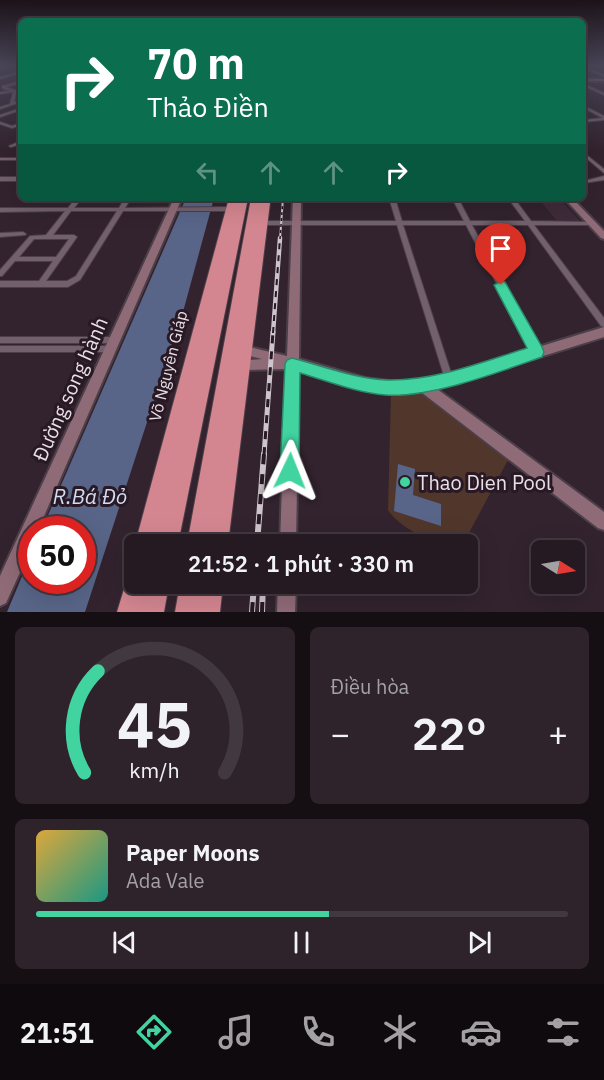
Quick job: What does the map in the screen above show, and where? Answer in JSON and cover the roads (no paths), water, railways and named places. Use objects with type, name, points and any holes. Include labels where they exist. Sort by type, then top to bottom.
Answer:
[{"type":"highway","points":[[169,534],[242,201]]},
{"type":"highway","points":[[200,534],[255,201]]},
{"type":"highway","points":[[219,534],[266,201]]},
{"type":"highway","name":"Võ Nguyên Giáp","points":[[149,534],[232,204]]},
{"type":"highway","points":[[129,612],[134,594]]},
{"type":"highway","points":[[152,612],[156,594]]},
{"type":"highway","points":[[187,612],[190,594]]},
{"type":"highway","points":[[208,612],[211,594]]},
{"type":"main road","name":"Đường song hành","points":[[0,597],[176,210],[178,201]]},
{"type":"main road","points":[[288,534],[297,201]]},
{"type":"main road","points":[[571,201],[604,236]]},
{"type":"main road","points":[[244,358],[292,364],[386,388],[423,386],[600,336]]},
{"type":"main road","points":[[423,386],[604,522]]},
{"type":"main road","points":[[286,612],[287,594]]},
{"type":"street","points":[[11,105],[14,95]]},
{"type":"street","points":[[1,108],[18,102]]},
{"type":"street","points":[[586,107],[604,118]]},
{"type":"street","points":[[0,116],[18,110]]},
{"type":"street","points":[[586,121],[604,118]]},
{"type":"street","points":[[0,123],[12,127],[18,125]]},
{"type":"street","points":[[11,146],[18,143]]},
{"type":"street","points":[[586,156],[604,172]]},
{"type":"street","points":[[0,159],[18,159]]},
{"type":"street","points":[[586,182],[604,178]]},
{"type":"street","points":[[0,179],[18,179]]},
{"type":"street","points":[[48,237],[76,201]]},
{"type":"street","points":[[0,284],[68,284],[78,278],[126,201]]},
{"type":"street","points":[[393,201],[449,379]]},
{"type":"street","points":[[457,201],[537,352]]},
{"type":"street","points":[[513,201],[604,324]]},
{"type":"street","points":[[0,210],[176,210],[213,209],[232,204]]},
{"type":"street","points":[[262,224],[592,223]]},
{"type":"street","points":[[0,235],[23,234]]},
{"type":"street","points":[[0,274],[32,237],[74,237],[40,284]]},
{"type":"street","points":[[13,259],[58,259]]},
{"type":"street","points":[[0,339],[113,345]]},
{"type":"street","points":[[43,349],[49,340]]},
{"type":"street","points":[[0,349],[113,345]]},
{"type":"water","name":"R.Bá Đỏ","points":[[185,201],[213,201],[183,312],[96,578],[96,516],[48,516]]},
{"type":"water","name":"Thao Dien Pool","points":[[398,464],[415,469],[413,495],[441,504],[441,526],[394,511]]},
{"type":"water","name":"R.Bá Đỏ","points":[[18,586],[18,594],[91,594],[85,612],[7,612]]},
{"type":"railway","points":[[280,239],[283,201]]},
{"type":"railway","points":[[273,333],[280,238]]},
{"type":"railway","points":[[264,455],[273,332]]},
{"type":"railway","points":[[258,534],[264,454]]},
{"type":"railway","points":[[252,612],[253,594]]},
{"type":"railway","points":[[262,612],[263,594]]},
{"type":"place","name":"Thao Dien Pool","points":[[405,482]]}]
